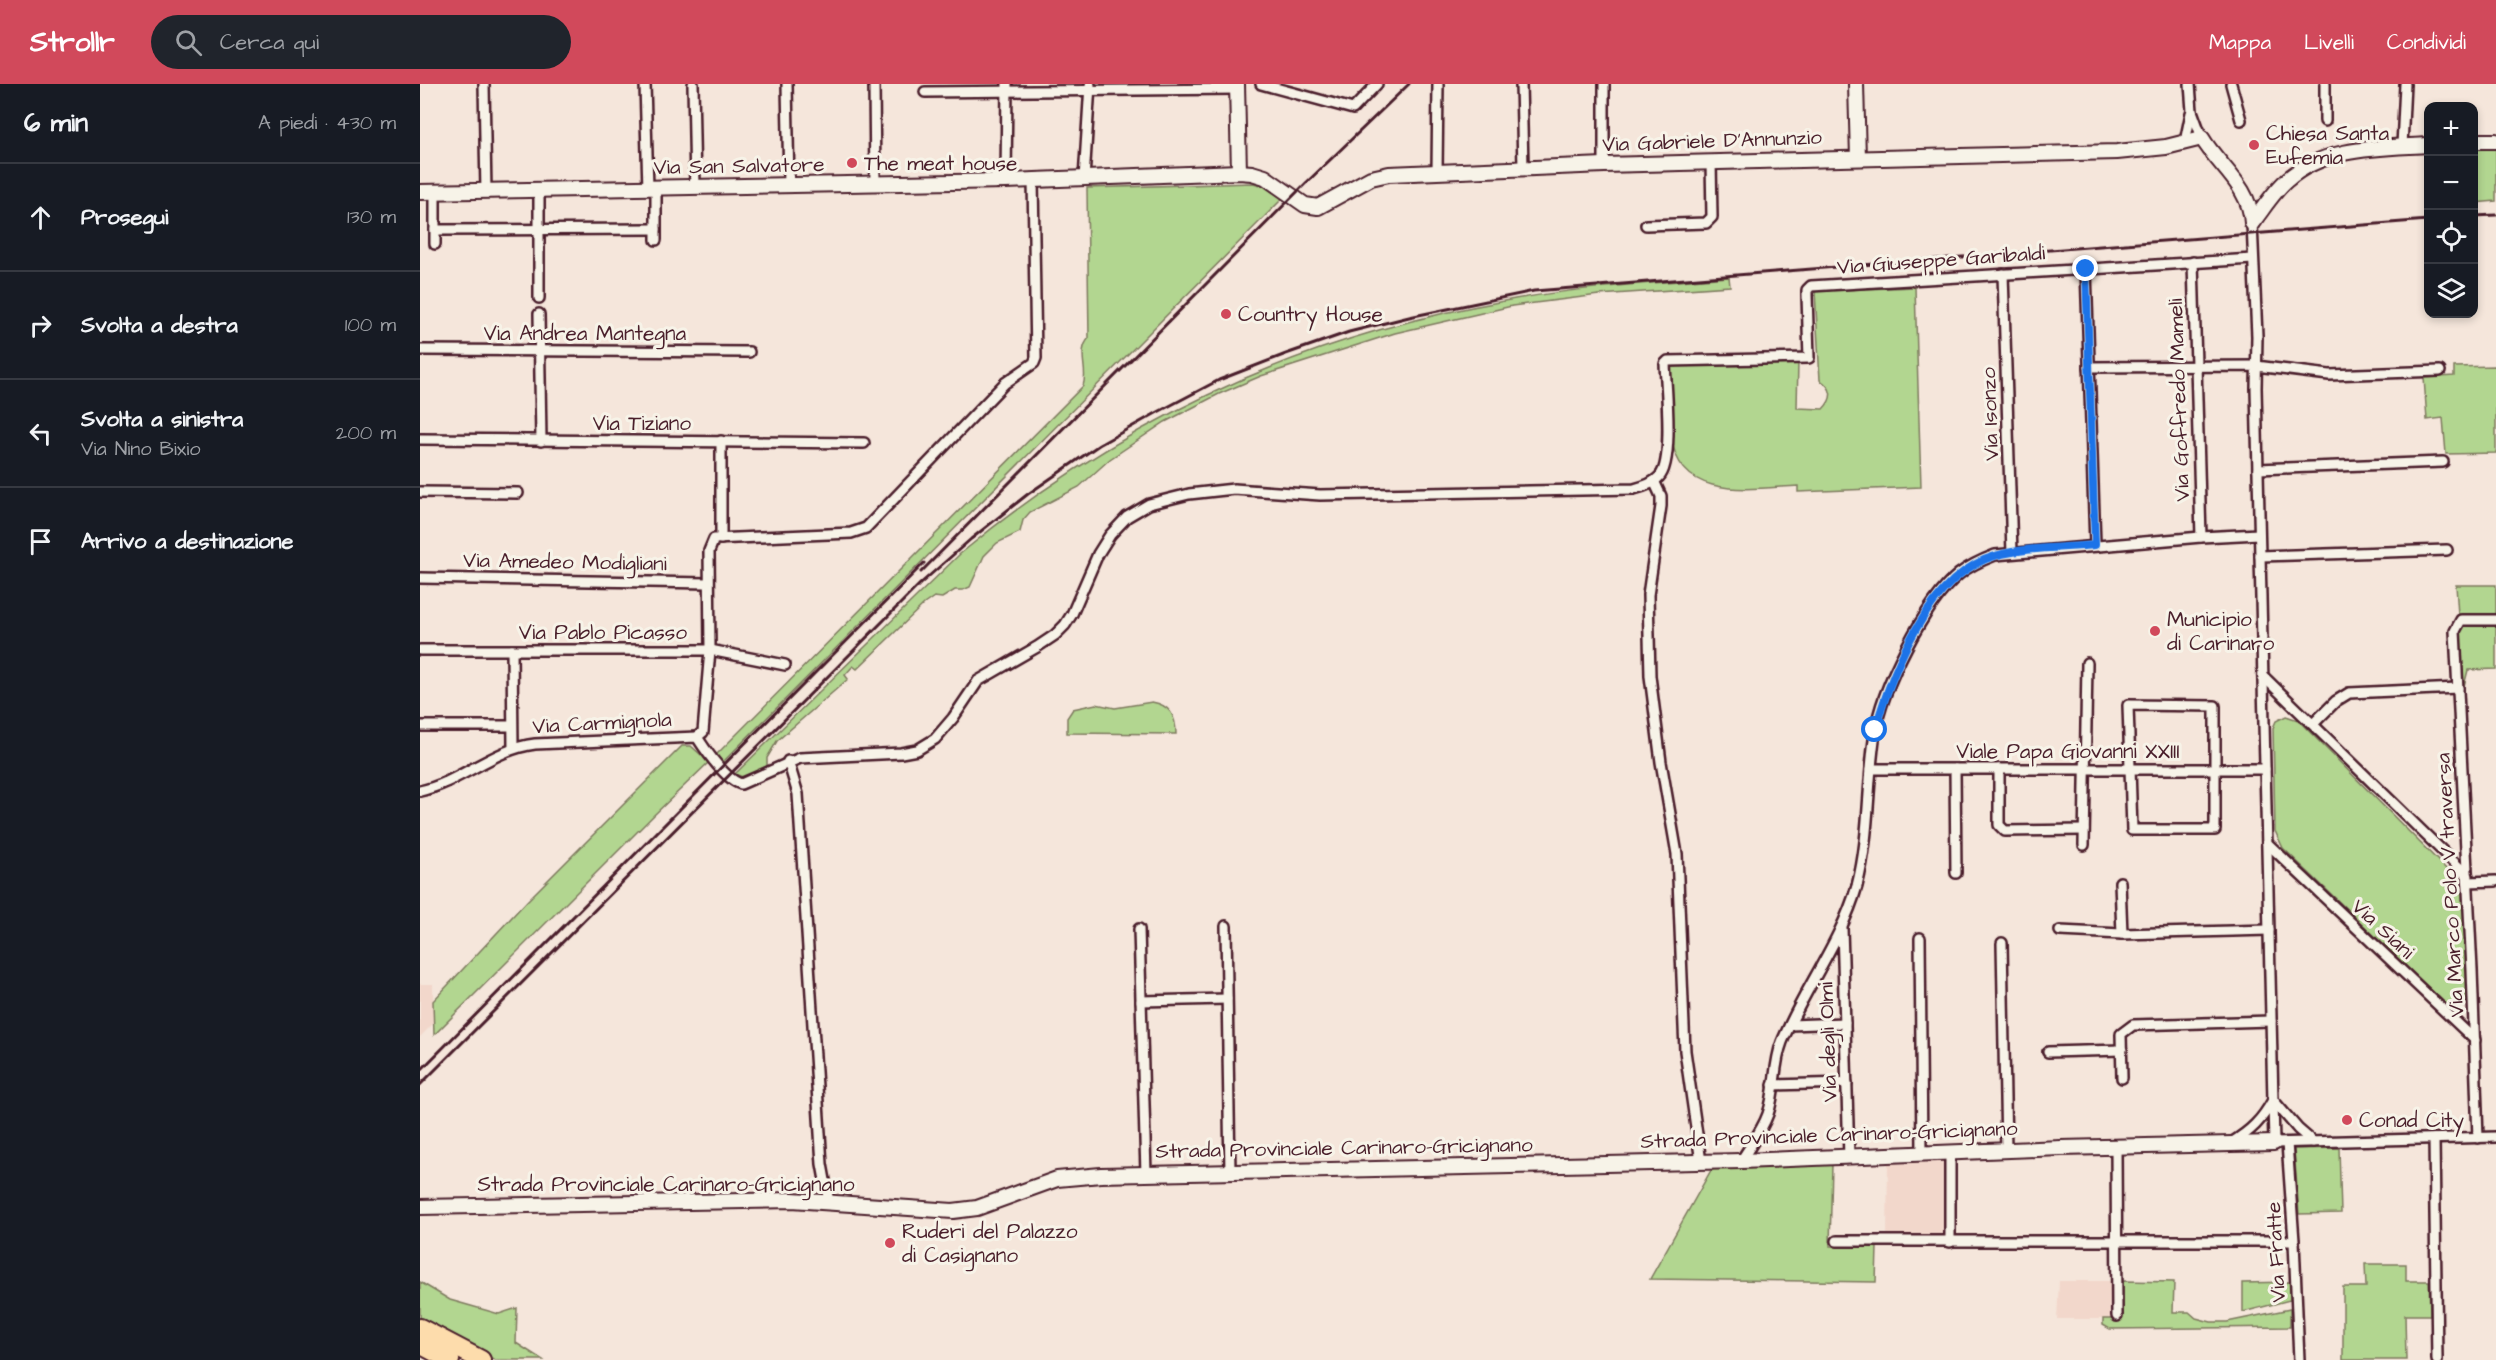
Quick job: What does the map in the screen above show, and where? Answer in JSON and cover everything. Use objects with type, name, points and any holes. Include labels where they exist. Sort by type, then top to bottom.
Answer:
[{"type":"highway","points":[[420,1328],[480,1360]]},
{"type":"highway","points":[[420,1344],[450,1360]]},
{"type":"street","points":[[484,84],[486,192]]},
{"type":"street","points":[[645,84],[656,240]]},
{"type":"street","points":[[693,84],[695,188]]},
{"type":"street","points":[[787,84],[789,186]]},
{"type":"street","points":[[874,84],[875,184]]},
{"type":"street","points":[[1261,84],[1353,109],[1377,84]]},
{"type":"street","points":[[1437,172],[1438,84]]},
{"type":"street","points":[[1521,84],[1523,167]]},
{"type":"street","points":[[1604,84],[1604,165]]},
{"type":"street","points":[[1856,84],[1858,158]]},
{"type":"street","points":[[2190,84],[2192,111],[2202,138],[2243,190],[2252,223]]},
{"type":"street","points":[[2231,84],[2241,120]]},
{"type":"street","points":[[2325,84],[2325,121]]},
{"type":"street","points":[[2402,147],[2405,84]]},
{"type":"street","points":[[925,92],[1007,88],[1237,86],[1239,172]]},
{"type":"street","points":[[1084,179],[1090,87]]},
{"type":"street","points":[[1006,181],[1007,88]]},
{"type":"street","points":[[2185,142],[2192,111]]},
{"type":"street","name":"Via Gabriele D'Annunzio","points":[[1239,172],[1265,177],[1305,205],[1318,207],[1371,178],[1389,174],[1523,167],[2117,152],[2202,138]]},
{"type":"street","points":[[2478,141],[2496,141]]},
{"type":"street","points":[[2252,223],[2286,180],[2305,167],[2361,149],[2424,145]]},
{"type":"street","points":[[1646,225],[1706,223],[1712,217],[1712,162]]},
{"type":"street","name":"Via San Salvatore","points":[[420,192],[1006,181],[1239,172]]},
{"type":"street","points":[[697,737],[703,732],[710,650],[709,551],[714,539],[851,533],[866,528],[1005,383],[1034,363],[1036,358],[1033,180]]},
{"type":"street","points":[[539,191],[539,298]]},
{"type":"street","points":[[435,192],[435,244]]},
{"type":"street","name":"Via Fratte","points":[[2252,223],[2273,1100],[2294,1241],[2299,1360]]},
{"type":"street","points":[[435,230],[656,229]]},
{"type":"street","name":"Via Giuseppe Garibaldi","points":[[1654,481],[1665,469],[1668,449],[1665,364],[1668,361],[1809,358],[1807,290],[1811,286],[2253,258]]},
{"type":"street","name":"Via Goffredo Mameli","points":[[2193,262],[2201,537]]},
{"type":"street","points":[[2086,269],[2095,545]]},
{"type":"street","name":"Via Isonzo","points":[[2003,274],[2012,553]]},
{"type":"street","points":[[539,314],[540,441]]},
{"type":"street","name":"Via Andrea Mantegna","points":[[420,350],[749,352]]},
{"type":"street","points":[[2089,367],[2256,366],[2329,375],[2440,371]]},
{"type":"street","name":"Via Tiziano","points":[[420,439],[864,443]]},
{"type":"street","points":[[721,441],[721,539]]},
{"type":"street","points":[[2258,470],[2443,462]]},
{"type":"street","points":[[1654,481],[1661,496],[1661,506],[1648,595],[1650,676],[1677,854],[1685,1051],[1701,1162]]},
{"type":"street","name":"Via Carmignola","points":[[420,791],[463,775],[513,748],[535,744],[697,737],[716,764],[741,784],[788,761],[811,757],[901,753],[925,747],[945,729],[978,681],[1037,647],[1065,625],[1098,554],[1110,535],[1126,518],[1149,504],[1189,494],[1234,489],[1320,495],[1608,491],[1634,489],[1654,481]]},
{"type":"street","points":[[420,492],[518,493]]},
{"type":"street","points":[[1741,1161],[1768,1114],[1781,1046],[1842,926],[1856,890],[1865,853],[1875,730],[1886,693],[1916,629],[1939,596],[1958,575],[1974,563],[1995,555],[2095,545],[2259,534]]},
{"type":"street","points":[[2260,556],[2447,550]]},
{"type":"street","name":"Via Amedeo Modigliani","points":[[420,578],[708,582]]},
{"type":"street","name":"Via Marco Polo V traversa","points":[[2478,1138],[2455,631],[2461,620],[2496,620]]},
{"type":"street","name":"Via Pablo Picasso","points":[[420,650],[710,650],[785,665]]},
{"type":"street","points":[[512,650],[513,748]]},
{"type":"street","points":[[2084,845],[2087,663]]},
{"type":"street","points":[[2263,676],[2468,879],[2496,881]]},
{"type":"street","points":[[2313,724],[2336,701],[2349,693],[2458,688]]},
{"type":"street","points":[[2128,705],[2215,706],[2215,830],[2132,830],[2128,769],[2128,705]]},
{"type":"street","points":[[420,726],[512,726]]},
{"type":"street","points":[[788,761],[798,794],[822,1164],[830,1202]]},
{"type":"street","name":"Viale Papa Giovanni XXIII","points":[[1871,768],[2265,769]]},
{"type":"street","points":[[1955,769],[1956,873]]},
{"type":"street","points":[[1999,769],[1999,825],[2005,831],[2084,830]]},
{"type":"street","name":"Via Siani","points":[[2267,843],[2475,1040]]},
{"type":"street","points":[[2120,882],[2122,934]]},
{"type":"street","points":[[1226,926],[1230,1172]]},
{"type":"street","name":"Via degli Olmi","points":[[1842,926],[1849,1157]]},
{"type":"street","points":[[1139,929],[1146,1174]]},
{"type":"street","points":[[2060,931],[2122,934],[2269,930]]},
{"type":"street","points":[[1920,938],[1922,1154]]},
{"type":"street","points":[[2002,943],[2006,1150]]},
{"type":"street","points":[[1141,1001],[1227,999]]},
{"type":"street","points":[[2122,1078],[2121,1034],[2133,1025],[2271,1021]]},
{"type":"street","points":[[1790,1025],[1845,1023]]},
{"type":"street","points":[[2048,1052],[2122,1050]]},
{"type":"street","points":[[1773,1084],[1847,1083]]},
{"type":"street","points":[[2229,1144],[2249,1132],[2263,1118],[2273,1100],[2313,1143]]},
{"type":"street","points":[[2280,1143],[2496,1137]]},
{"type":"street","points":[[2434,1139],[2437,1360]]},
{"type":"street","name":"Strada Provinciale Carinaro-Gricignano","points":[[420,1207],[780,1200],[953,1211],[977,1208],[1057,1179],[1146,1174],[1741,1161],[2006,1150],[2280,1143]]},
{"type":"street","points":[[2116,1147],[2117,1316]]},
{"type":"street","points":[[1950,1153],[1950,1242]]},
{"type":"street","points":[[1837,1241],[2294,1241]]},
{"type":"shaded area","points":[[420,984],[433,984],[434,1023],[420,1037]]},
{"type":"shaded area","points":[[1946,1156],[1947,1239],[1887,1238],[1888,1158]]},
{"type":"shaded area","points":[[2059,1281],[2123,1281],[2122,1319],[2057,1319]]},
{"type":"green space","points":[[2478,148],[2496,148],[2496,201],[2478,203]]},
{"type":"green space","points":[[1253,183],[1286,195],[722,763],[716,755],[1083,386],[1085,374],[1083,349],[1089,338],[1087,188]]},
{"type":"green space","points":[[1729,277],[1730,286],[1599,295],[1512,306],[1395,333],[1261,376],[1219,394],[1165,422],[1110,459],[1079,487],[1030,512],[1023,520],[1020,532],[997,543],[984,556],[970,587],[955,590],[942,598],[934,597],[924,604],[857,669],[853,666],[845,675],[848,679],[777,741],[767,758],[767,766],[745,778],[735,774],[960,554],[1021,507],[1083,464],[1148,425],[1284,362],[1355,337],[1429,317],[1560,292]]},
{"type":"green space","points":[[1915,287],[1921,487],[1798,492],[1798,486],[1740,489],[1721,487],[1704,482],[1689,473],[1678,459],[1671,430],[1670,365],[1798,362],[1797,408],[1823,409],[1829,401],[1830,390],[1820,380],[1815,291]]},
{"type":"green space","points":[[2496,366],[2496,453],[2446,454],[2443,418],[2427,420],[2424,378],[2454,376],[2454,367]]},
{"type":"green space","points":[[2456,585],[2496,585],[2496,616],[2458,615]]},
{"type":"green space","points":[[2496,623],[2496,669],[2468,670],[2463,690],[2459,631],[2462,624]]},
{"type":"green space","points":[[1158,703],[1171,712],[1176,734],[1067,733],[1067,718],[1073,709],[1096,704],[1115,708]]},
{"type":"green space","points":[[2286,716],[2298,720],[2458,881],[2465,896],[2468,997],[2464,1007],[2450,1008],[2283,848],[2275,831],[2273,728],[2276,721]]},
{"type":"green space","points":[[682,746],[691,746],[709,762],[434,1035],[433,1001],[527,901]]},
{"type":"green space","points":[[2339,1148],[2341,1213],[2299,1214],[2294,1149]]},
{"type":"green space","points":[[1832,1164],[1830,1246],[1877,1247],[1876,1282],[1650,1279],[1710,1172],[1715,1168]]},
{"type":"green space","points":[[2365,1264],[2406,1264],[2406,1281],[2429,1281],[2430,1315],[2405,1315],[2406,1360],[2343,1360],[2343,1287],[2366,1287]]},
{"type":"green space","points":[[2123,1281],[2174,1282],[2173,1312],[2189,1312],[2196,1318],[2211,1322],[2227,1322],[2290,1309],[2290,1327],[2110,1329],[2103,1325],[2103,1319],[2122,1319]]},
{"type":"green space","points":[[420,1282],[450,1300],[499,1314],[517,1308],[516,1343],[543,1360],[495,1360],[420,1322]]},
{"type":"green space","points":[[2290,1282],[2290,1300],[2243,1312],[2243,1283]]},
{"type":"railway","points":[[921,572],[1306,183],[1409,84]]},
{"type":"railway","points":[[2478,216],[2496,215]]},
{"type":"railway","points":[[420,1085],[920,584],[971,539],[1028,494],[1099,445],[1219,380],[1349,332],[1534,291],[2424,220]]},
{"type":"railway","points":[[420,1071],[924,563]]},
{"type":"place","name":"Chiesa Santa Eufemia","points":[[2254,145]]},
{"type":"place","name":"The meat house","points":[[852,163]]},
{"type":"place","name":"Country House","points":[[1226,314]]},
{"type":"place","name":"Municipio di Carinaro","points":[[2155,631]]},
{"type":"place","name":"Conad City","points":[[2347,1120]]},
{"type":"place","name":"Ruderi del Palazzo di Casignano","points":[[890,1243]]},
{"type":"route","points":[[1875,730],[1886,693],[1916,629],[1939,596],[1958,575],[1974,563],[1995,555],[2095,545],[2086,269]]}]
